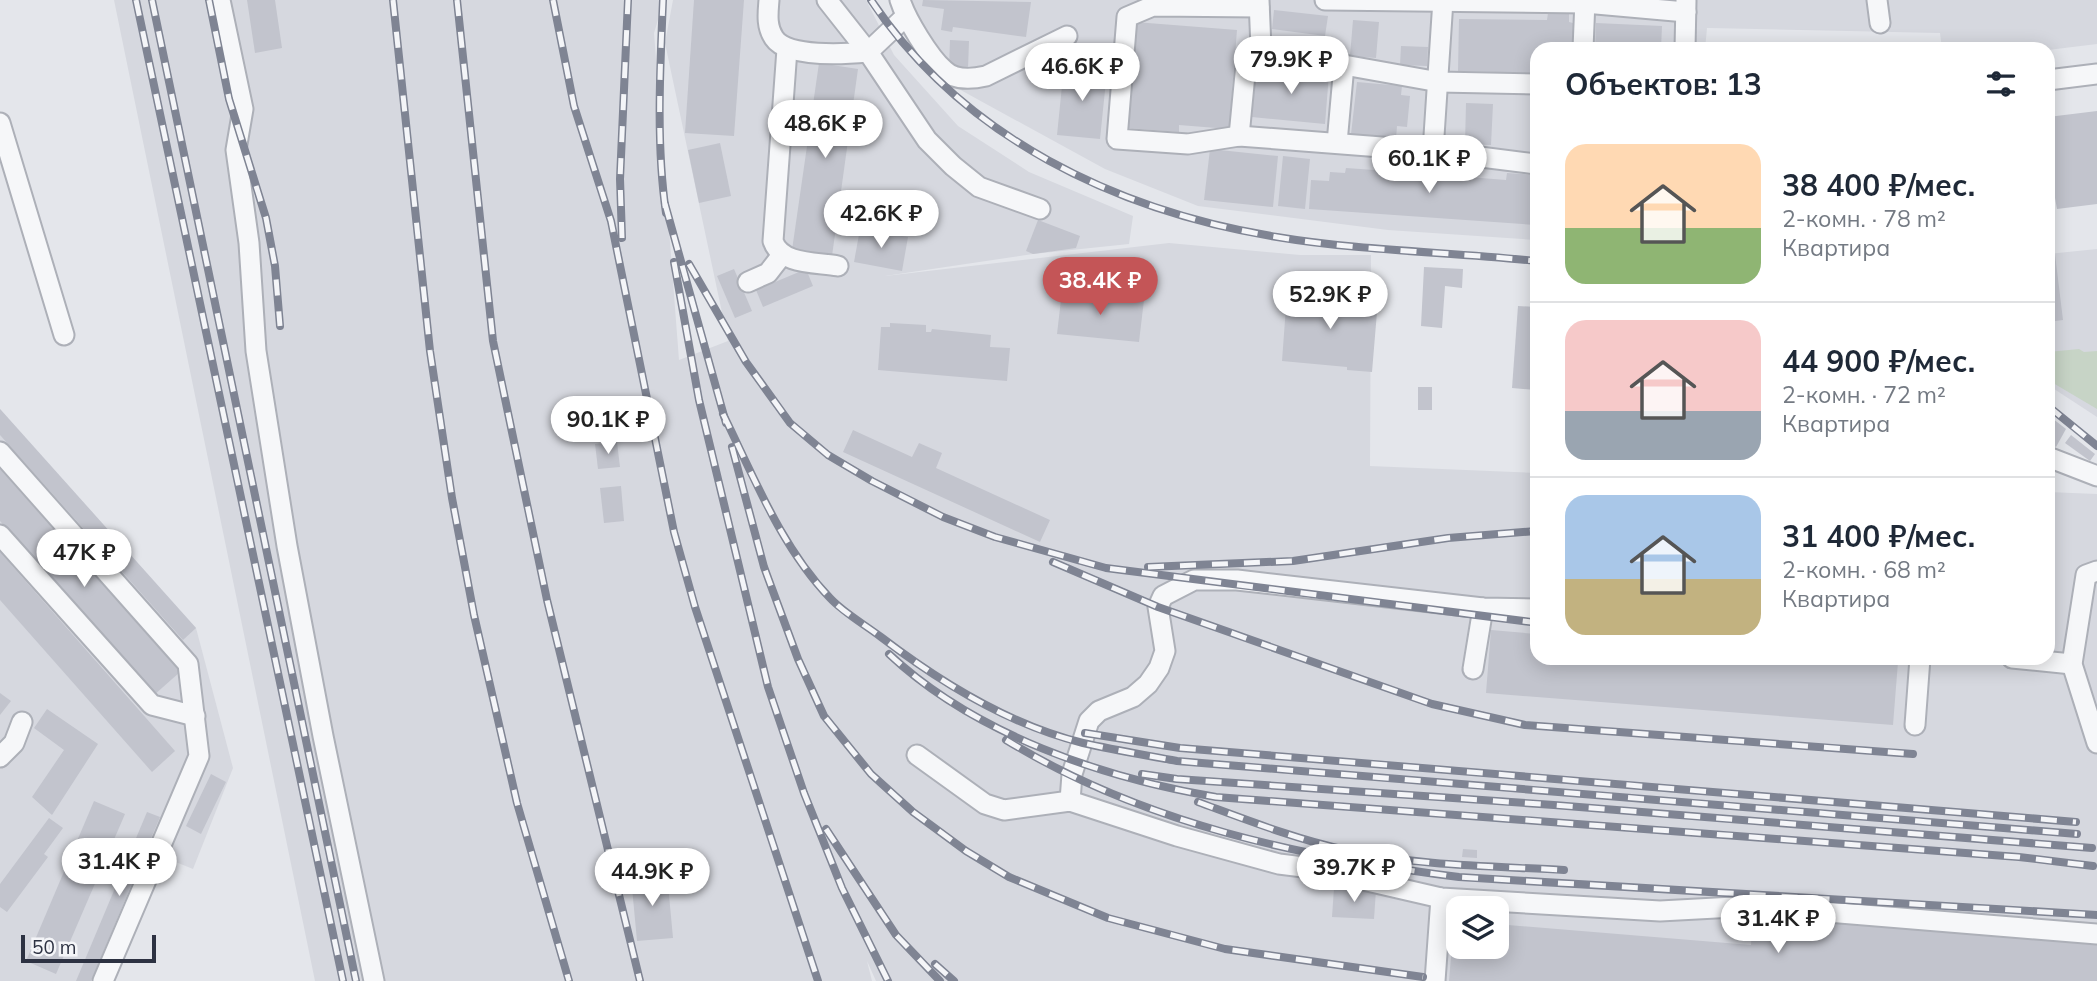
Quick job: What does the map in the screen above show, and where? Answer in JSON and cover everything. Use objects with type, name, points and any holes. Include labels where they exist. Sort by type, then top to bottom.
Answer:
[{"type":"street","points":[[220,0],[243,109],[236,150],[249,243],[258,364],[287,546],[374,981]]},
{"type":"street","points":[[769,0],[767,20],[774,38],[787,49],[835,54],[868,52],[903,9],[944,71],[958,77],[974,79],[986,76],[1067,36]]},
{"type":"street","points":[[827,0],[868,52],[927,140],[953,166],[979,187],[1040,209]]},
{"type":"street","points":[[1325,0],[1585,2],[1686,6],[1685,42]]},
{"type":"street","points":[[1877,0],[1880,23]]},
{"type":"street","points":[[1433,150],[1443,1]]},
{"type":"street","points":[[1583,42],[1585,2]]},
{"type":"street","points":[[1239,136],[1247,64],[1261,48],[1259,4],[1153,6],[1127,17],[1117,139],[1188,145],[1239,136],[1433,150],[1530,163]]},
{"type":"street","points":[[1261,48],[1323,55],[1344,65],[1439,82],[1530,84]]},
{"type":"street","points":[[787,49],[773,241],[782,255],[838,266]]},
{"type":"street","points":[[1338,143],[1344,65]]},
{"type":"street","points":[[2055,79],[2097,74]]},
{"type":"street","points":[[0,123],[64,335]]},
{"type":"street","points":[[748,282],[768,273],[782,255]]},
{"type":"street","points":[[0,452],[188,664],[199,756],[103,981]]},
{"type":"street","points":[[2055,460],[2097,476]]},
{"type":"street","points":[[0,535],[152,705],[195,716]]},
{"type":"street","points":[[2097,571],[2086,575],[2072,664],[2097,743]]},
{"type":"street","points":[[1070,801],[1072,774],[1089,721],[1099,711],[1133,697],[1148,684],[1159,668],[1165,651],[1158,607],[1163,596],[1194,580],[1237,580],[1483,608],[1530,610]]},
{"type":"street","points":[[1473,669],[1483,608]]},
{"type":"street","points":[[2055,662],[2072,664]]},
{"type":"street","points":[[1915,724],[1919,665]]},
{"type":"street","points":[[0,757],[15,743],[22,722]]},
{"type":"street","points":[[917,755],[985,804],[1004,810],[1070,801],[1177,836],[1279,864],[1311,868],[1441,898],[1660,911],[1753,906],[2097,934]]},
{"type":"street","points":[[1435,981],[1441,898]]},
{"type":"shaded area","points":[[114,0],[664,0],[654,33],[679,360],[728,341],[665,43],[673,0],[866,0],[894,55],[958,126],[1029,172],[1133,216],[1129,244],[1033,254],[885,276],[1169,243],[1300,255],[1371,255],[1370,466],[1530,473],[1530,665],[2055,665],[2055,492],[2097,494],[2097,981],[876,981],[867,961],[872,981],[315,981]]},
{"type":"shaded area","points":[[888,0],[2097,0],[2097,44],[2055,49],[2055,42],[1941,42],[1940,33],[1707,28],[1706,42],[1530,42],[1530,240],[1388,230],[1198,206],[1105,169],[957,88],[942,77]]},
{"type":"shaded area","points":[[2097,249],[2097,417],[2055,390],[2055,253]]},
{"type":"shaded area","points":[[0,409],[196,628],[233,768],[193,869],[146,850],[91,981],[0,981]]},
{"type":"green space","points":[[2079,349],[2084,352],[2097,351],[2097,409],[2055,384],[2055,351]]},
{"type":"building","points":[[247,0],[275,0],[282,48],[255,53]]},
{"type":"building","points":[[694,0],[744,0],[734,136],[685,133]]},
{"type":"building","points":[[923,0],[1031,2],[1026,37],[953,27],[952,32],[941,30],[944,9],[922,6]]},
{"type":"building","points":[[1274,10],[1328,16],[1325,36],[1272,29]]},
{"type":"building","points":[[1548,13],[1569,14],[1569,22],[1573,23],[1573,42],[1530,42],[1530,73],[1458,71],[1459,19],[1547,20]]},
{"type":"building","points":[[1353,20],[1379,22],[1376,58],[1350,56]]},
{"type":"building","points":[[1135,22],[1237,30],[1229,129],[1179,125],[1179,132],[1127,128]]},
{"type":"building","points":[[1596,23],[1662,26],[1661,42],[1595,42]]},
{"type":"building","points":[[950,40],[969,41],[968,69],[949,68]]},
{"type":"building","points":[[1401,46],[1428,47],[1427,66],[1400,65]]},
{"type":"building","points":[[819,63],[858,69],[832,256],[792,250]]},
{"type":"building","points":[[1064,66],[1107,71],[1100,139],[1057,135]]},
{"type":"building","points":[[1256,68],[1329,74],[1325,124],[1252,117]]},
{"type":"building","points":[[1357,82],[1402,86],[1401,95],[1410,96],[1407,127],[1397,126],[1396,139],[1351,134]]},
{"type":"building","points":[[1466,103],[1493,104],[1491,145],[1465,144]]},
{"type":"building","points":[[2097,111],[2097,204],[2057,209],[2055,116]]},
{"type":"building","points":[[720,143],[731,196],[699,203],[688,150]]},
{"type":"building","points":[[1210,149],[1278,156],[1273,207],[1204,200]]},
{"type":"building","points":[[1283,156],[1310,159],[1305,209],[1278,206]]},
{"type":"building","points":[[1432,160],[1445,161],[1444,175],[1506,180],[1507,173],[1530,175],[1530,225],[1309,209],[1311,180],[1329,181],[1330,172],[1345,173],[1346,168],[1431,174]]},
{"type":"building","points":[[1038,220],[1080,236],[1076,248],[1033,254],[1026,251]]},
{"type":"building","points":[[860,229],[908,237],[902,271],[854,262]]},
{"type":"building","points":[[2055,254],[2063,320],[2055,321]]},
{"type":"building","points":[[1424,267],[1463,269],[1462,288],[1445,286],[1442,328],[1421,326]]},
{"type":"building","points":[[734,269],[752,311],[735,318],[717,276]]},
{"type":"building","points":[[806,269],[813,286],[763,307],[756,290]]},
{"type":"building","points":[[1062,291],[1144,300],[1139,342],[1057,334]]},
{"type":"building","points":[[1287,293],[1378,300],[1372,372],[1282,361]]},
{"type":"building","points":[[1518,306],[1530,307],[1530,390],[1512,388]]},
{"type":"building","points":[[890,323],[926,325],[926,332],[931,332],[932,329],[991,335],[990,347],[1010,348],[1007,381],[878,370],[881,327],[890,327]]},
{"type":"building","points":[[1418,387],[1432,387],[1432,410],[1418,410]]},
{"type":"building","points":[[0,409],[196,628],[183,640],[0,435]]},
{"type":"building","points":[[2055,420],[2066,429],[2055,446]]},
{"type":"building","points":[[853,430],[912,457],[919,443],[942,453],[936,468],[1050,520],[1040,542],[843,452]]},
{"type":"building","points":[[2071,435],[2095,454],[2090,461],[2065,443]]},
{"type":"building","points":[[617,442],[620,467],[598,469],[595,444]]},
{"type":"building","points":[[0,469],[180,672],[154,695],[0,521]]},
{"type":"building","points":[[621,486],[624,521],[604,523],[600,488]]},
{"type":"building","points":[[0,552],[175,751],[152,772],[0,600]]},
{"type":"building","points":[[1491,630],[1530,633],[1530,665],[1898,665],[1893,725],[1486,693]]},
{"type":"building","points":[[0,693],[11,701],[0,715]]},
{"type":"building","points":[[47,709],[98,744],[52,815],[32,797],[64,750],[34,728]]},
{"type":"building","points":[[211,774],[226,782],[201,834],[186,826]]},
{"type":"building","points":[[94,801],[125,814],[56,974],[26,961]]},
{"type":"building","points":[[147,812],[160,817],[91,981],[76,981]]},
{"type":"building","points":[[49,818],[63,828],[44,854],[48,857],[7,912],[0,907],[0,884]]},
{"type":"building","points":[[1463,849],[1477,850],[1477,858],[1462,857]]},
{"type":"building","points":[[667,874],[673,938],[637,941],[631,877]]},
{"type":"building","points":[[1334,888],[1376,890],[1374,919],[1332,917]]},
{"type":"building","points":[[1753,913],[2097,941],[2097,981],[1449,981],[1451,959],[1509,959],[1509,925],[1751,945]]},
{"type":"railway","points":[[136,0],[343,981]]},
{"type":"railway","points":[[152,0],[356,981]]},
{"type":"railway","points":[[209,0],[229,99],[266,218],[275,266],[280,326]]},
{"type":"railway","points":[[393,0],[430,351],[452,498],[474,615],[517,803],[569,981]]},
{"type":"railway","points":[[457,0],[493,341],[547,600],[640,981]]},
{"type":"railway","points":[[553,0],[574,106],[611,221],[674,532],[695,607],[818,981]]},
{"type":"railway","points":[[622,238],[620,179],[628,0]]},
{"type":"railway","points":[[663,0],[660,134],[666,213]]},
{"type":"railway","points":[[871,0],[908,49],[951,92],[998,129],[1049,160],[1102,187],[1217,225],[1277,237],[1530,261]]},
{"type":"railway","points":[[665,204],[726,423]]},
{"type":"railway","points":[[674,262],[699,400],[768,687],[804,793],[842,888],[888,981]]},
{"type":"railway","points":[[689,264],[746,362],[790,423],[828,455],[943,517],[995,537],[1106,568],[1530,622]]},
{"type":"railway","points":[[2055,412],[2097,446]]},
{"type":"railway","points":[[723,414],[783,534],[813,578],[836,603],[951,686],[1002,713],[1055,735],[1095,746],[1177,761],[2077,834]]},
{"type":"railway","points":[[732,447],[764,567],[798,659],[824,716],[871,774],[913,812],[966,851],[1009,877],[1108,918],[1225,949],[1423,977]]},
{"type":"railway","points":[[1148,567],[1293,561],[1448,538],[1530,531]]},
{"type":"railway","points":[[1053,562],[1158,607],[1432,704],[1525,725],[1913,754]]},
{"type":"railway","points":[[889,654],[960,707],[1042,748],[1129,778],[1216,797],[2019,857],[2093,866]]},
{"type":"railway","points":[[1085,733],[1180,748],[2076,822]]},
{"type":"railway","points":[[1006,740],[1059,769],[1168,815],[1283,847],[1400,869],[1459,877],[2097,915]]},
{"type":"railway","points":[[1142,774],[1177,779],[1554,805],[2092,848]]},
{"type":"railway","points":[[1198,802],[1271,829],[1346,850],[1400,859],[1564,870]]},
{"type":"railway","points":[[826,829],[896,935],[940,981]]},
{"type":"railway","points":[[935,964],[954,981]]}]
